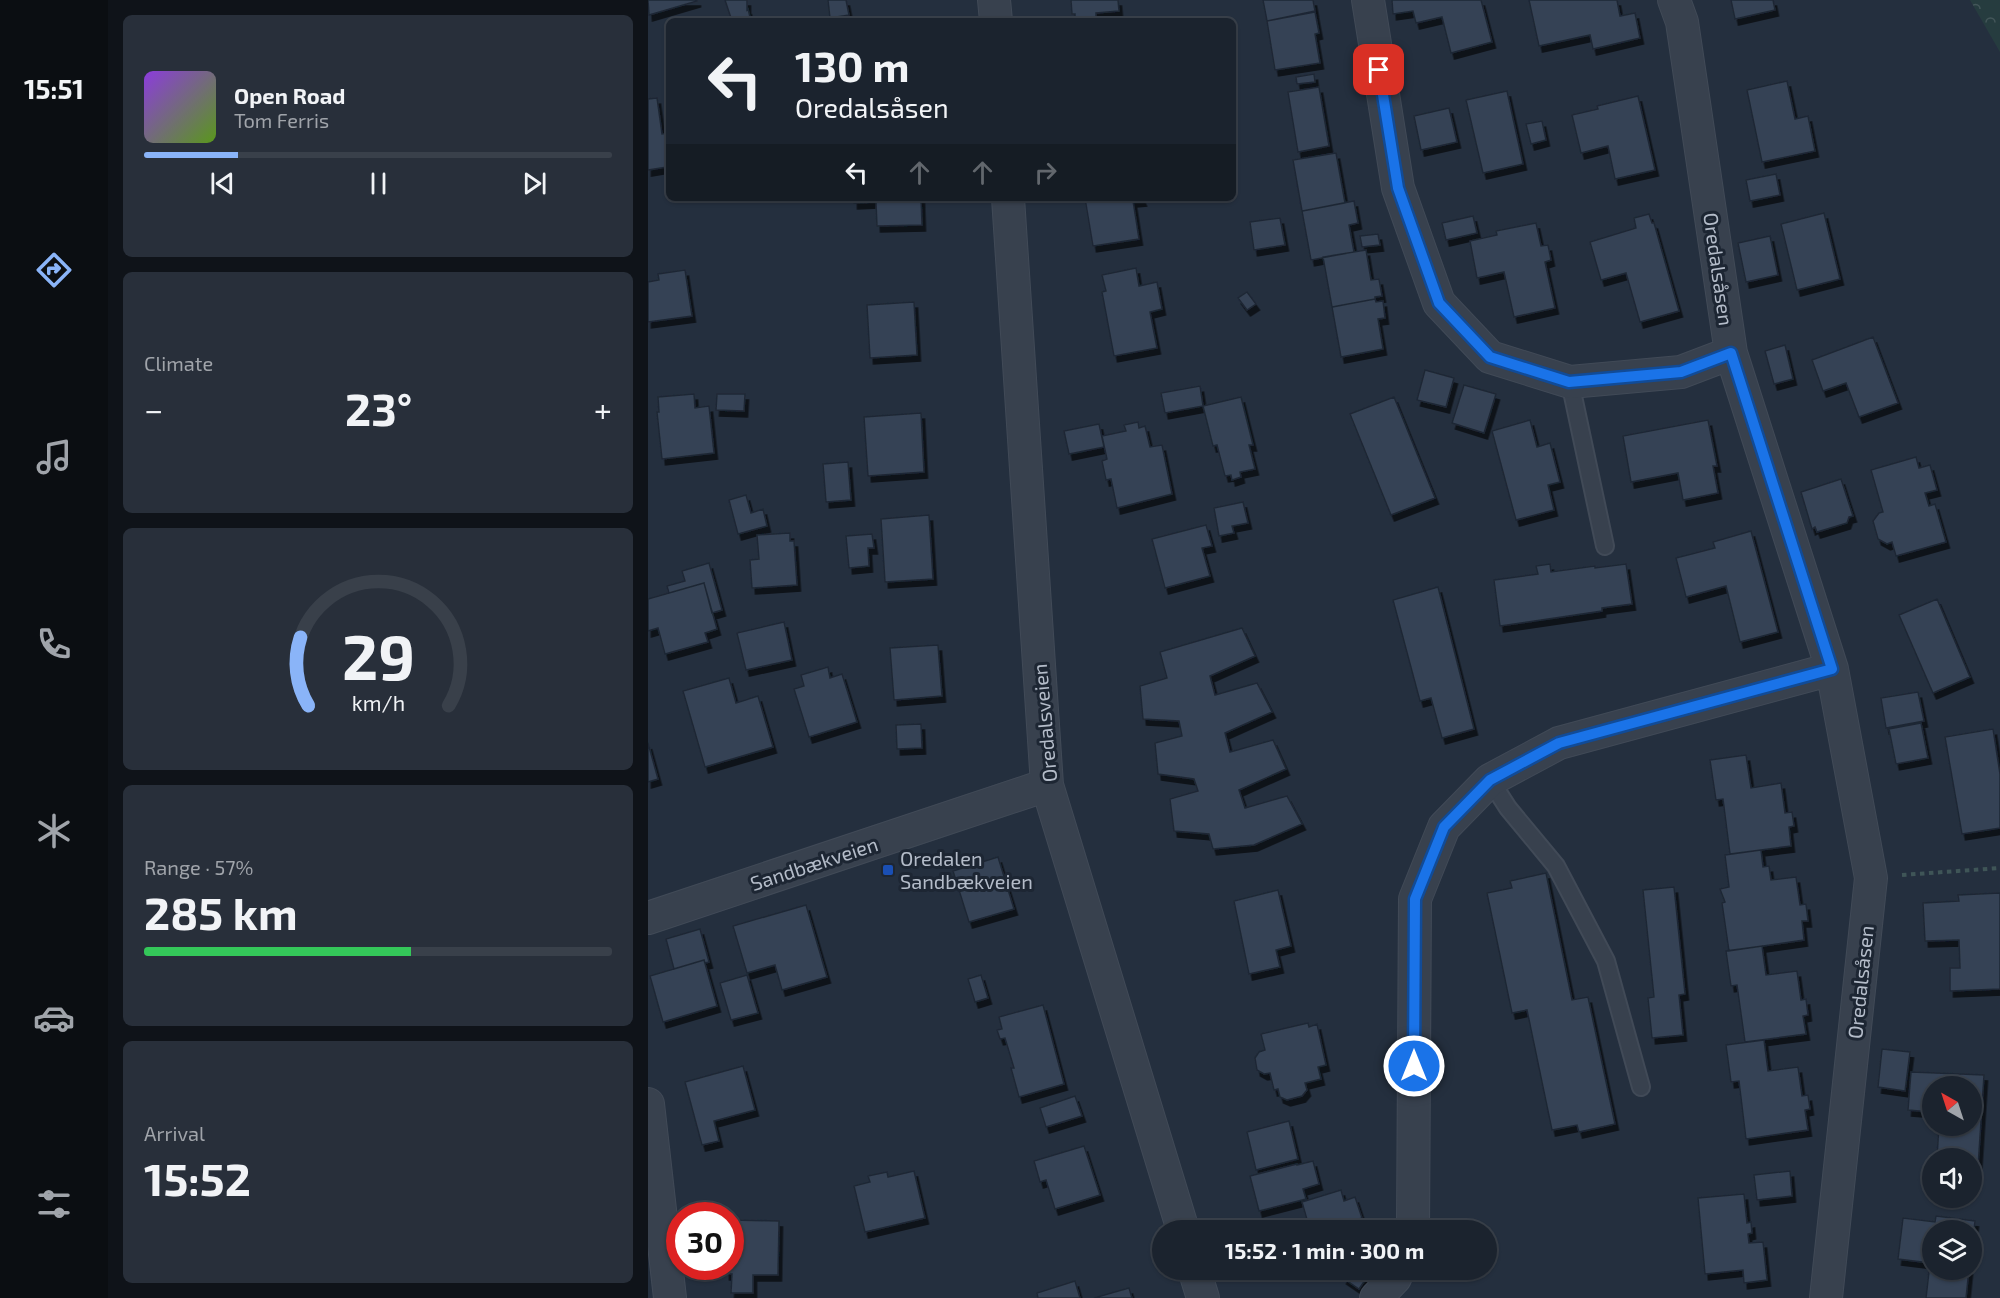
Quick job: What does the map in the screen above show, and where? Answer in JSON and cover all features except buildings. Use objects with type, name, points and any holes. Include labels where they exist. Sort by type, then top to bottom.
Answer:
[{"type":"street","points":[[994,0],[996,18]]},
{"type":"street","points":[[1368,0],[1398,188],[1439,303],[1490,357],[1569,382],[1681,372],[1731,353]]},
{"type":"street","name":"Oredalsåsen","points":[[1674,0],[1682,22],[1731,353],[1832,669],[1871,878],[1826,1298]]},
{"type":"street","name":"Oredalsveien","points":[[1008,201],[1047,785],[1180,1220]]},
{"type":"street","points":[[1413,1220],[1415,899],[1444,827],[1490,780],[1559,743],[1832,669]]},
{"type":"street","name":"Sandbækveien","points":[[648,918],[1047,785]]},
{"type":"street","points":[[648,1104],[670,1298]]},
{"type":"street","points":[[1197,1280],[1203,1298]]},
{"type":"street","points":[[1376,1298],[1393,1280]]},
{"type":"lane","points":[[1569,382],[1605,546]]},
{"type":"lane","points":[[1490,780],[1508,808],[1556,866],[1606,961],[1641,1087]]},
{"type":"path","points":[[1871,878],[2000,868]]},
{"type":"green space","points":[[1970,0],[2000,0],[2000,52]]},
{"type":"place","name":"Oredalen Sandbækveien","points":[[888,870]]},
{"type":"route","points":[[1379,70],[1398,188],[1439,303],[1490,357],[1569,382],[1681,372],[1731,353],[1832,669],[1559,743],[1490,780],[1444,827],[1415,899],[1414,1066]]}]
